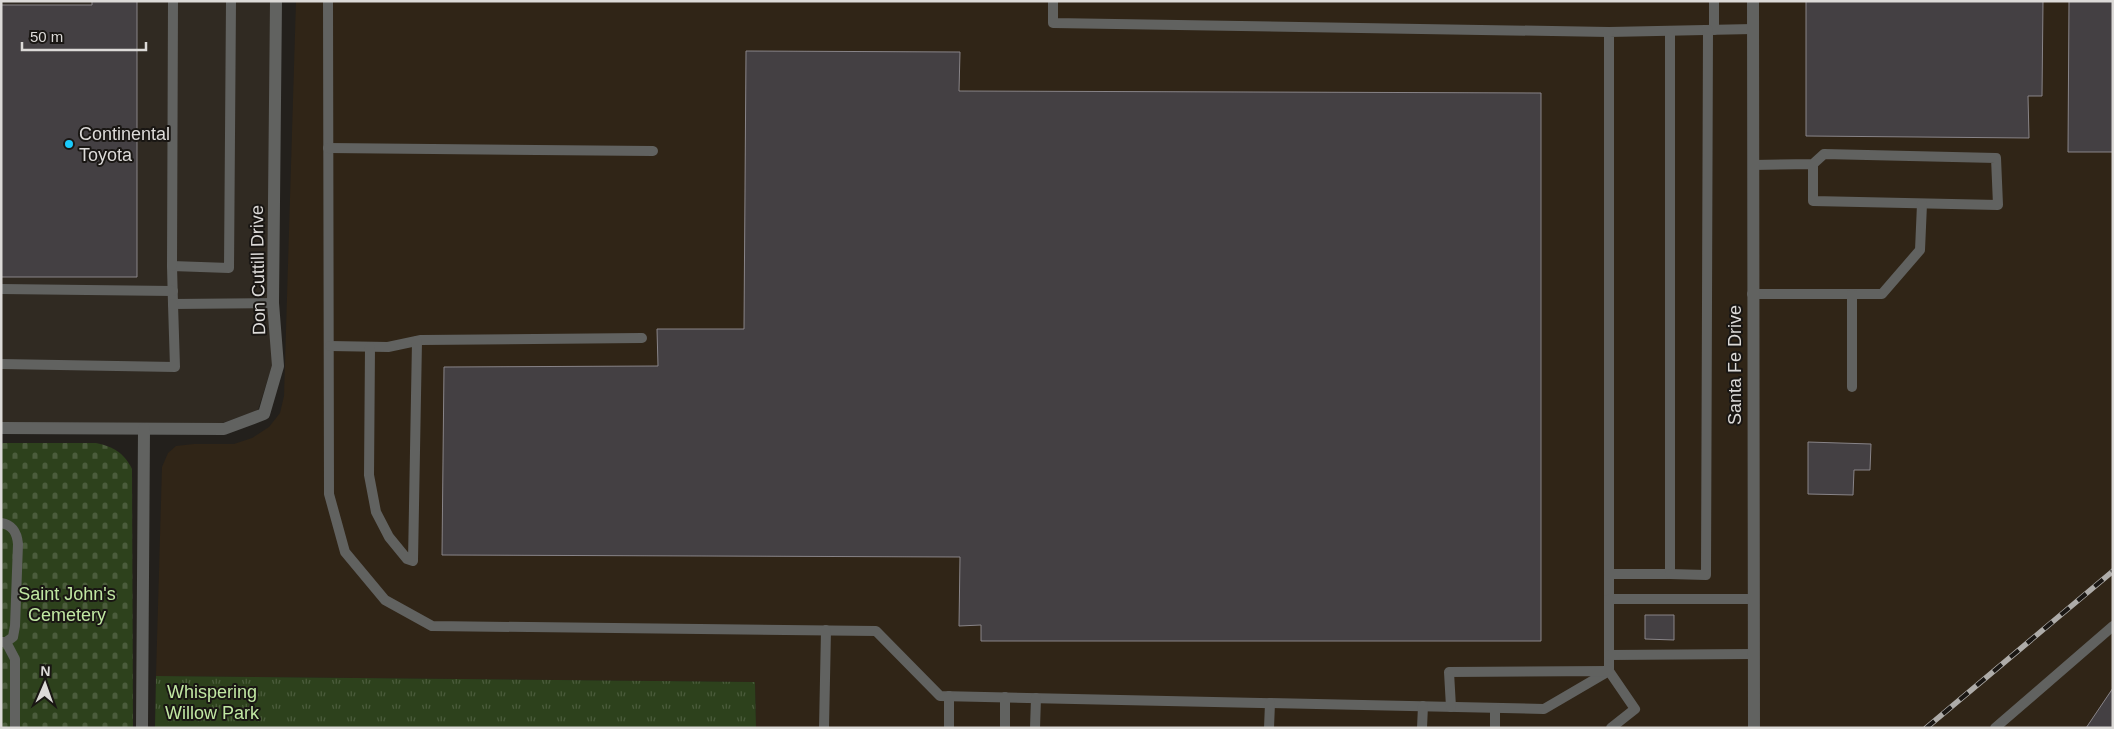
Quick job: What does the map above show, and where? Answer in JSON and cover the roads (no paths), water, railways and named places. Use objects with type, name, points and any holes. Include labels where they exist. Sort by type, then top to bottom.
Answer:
[{"type":"street","name":"Don Cuttill Drive","points":[[144,429],[224,429],[264,414],[278,366],[273,303],[276,1]]},
{"type":"street","name":"Santa Fe Drive","points":[[1753,1],[1752,654],[1754,728]]},
{"type":"street","points":[[1,428],[144,429],[142,728]]},
{"type":"lane","points":[[1,364],[175,367],[172,291],[173,1]]},
{"type":"lane","points":[[172,266],[229,268],[231,1]]},
{"type":"lane","points":[[328,1],[329,494],[345,552],[385,600],[432,626],[876,631],[940,696],[1544,709],[1609,671]]},
{"type":"lane","points":[[1053,1],[1053,23],[1609,32],[1753,29]]},
{"type":"lane","points":[[1609,574],[1706,575],[1711,30],[1714,1]]},
{"type":"lane","points":[[1670,31],[1670,574]]},
{"type":"lane","points":[[1609,32],[1609,671],[1635,709],[1611,728]]},
{"type":"lane","points":[[328,148],[653,151]]},
{"type":"lane","points":[[1753,165],[1813,164],[1824,154],[1996,158],[1998,205],[1813,201],[1813,164]]},
{"type":"lane","points":[[1752,294],[1882,294],[1920,250],[1922,204]]},
{"type":"lane","points":[[1,289],[172,291]]},
{"type":"lane","points":[[1852,294],[1852,387]]},
{"type":"lane","points":[[173,304],[273,303]]},
{"type":"lane","points":[[330,346],[388,347],[417,341],[642,338]]},
{"type":"lane","points":[[370,347],[369,475],[376,512],[389,538],[407,559],[413,561],[417,341]]},
{"type":"lane","points":[[1,523],[12,528],[17,535],[18,544],[15,626],[13,637],[4,642],[15,659],[15,728]]},
{"type":"lane","points":[[1609,599],[1753,600]]},
{"type":"lane","points":[[1995,728],[2113,626]]},
{"type":"lane","points":[[824,728],[826,630]]},
{"type":"lane","points":[[1609,655],[1752,654]]},
{"type":"lane","points":[[1451,707],[1449,672],[1609,671]]},
{"type":"lane","points":[[949,728],[950,696]]},
{"type":"lane","points":[[1004,728],[1005,697]]},
{"type":"lane","points":[[1035,728],[1036,698]]},
{"type":"lane","points":[[1269,728],[1270,703]]},
{"type":"lane","points":[[1422,728],[1423,706]]},
{"type":"lane","points":[[1495,708],[1495,728]]},
{"type":"railway","points":[[1926,728],[2113,571]]},
{"type":"place","name":"Continental Toyota","points":[[69,144]]},
{"type":"park label","name":"Saint John's Cemetery","points":[[67,604]]},
{"type":"park label","name":"Whispering Willow Park","points":[[212,702]]}]
